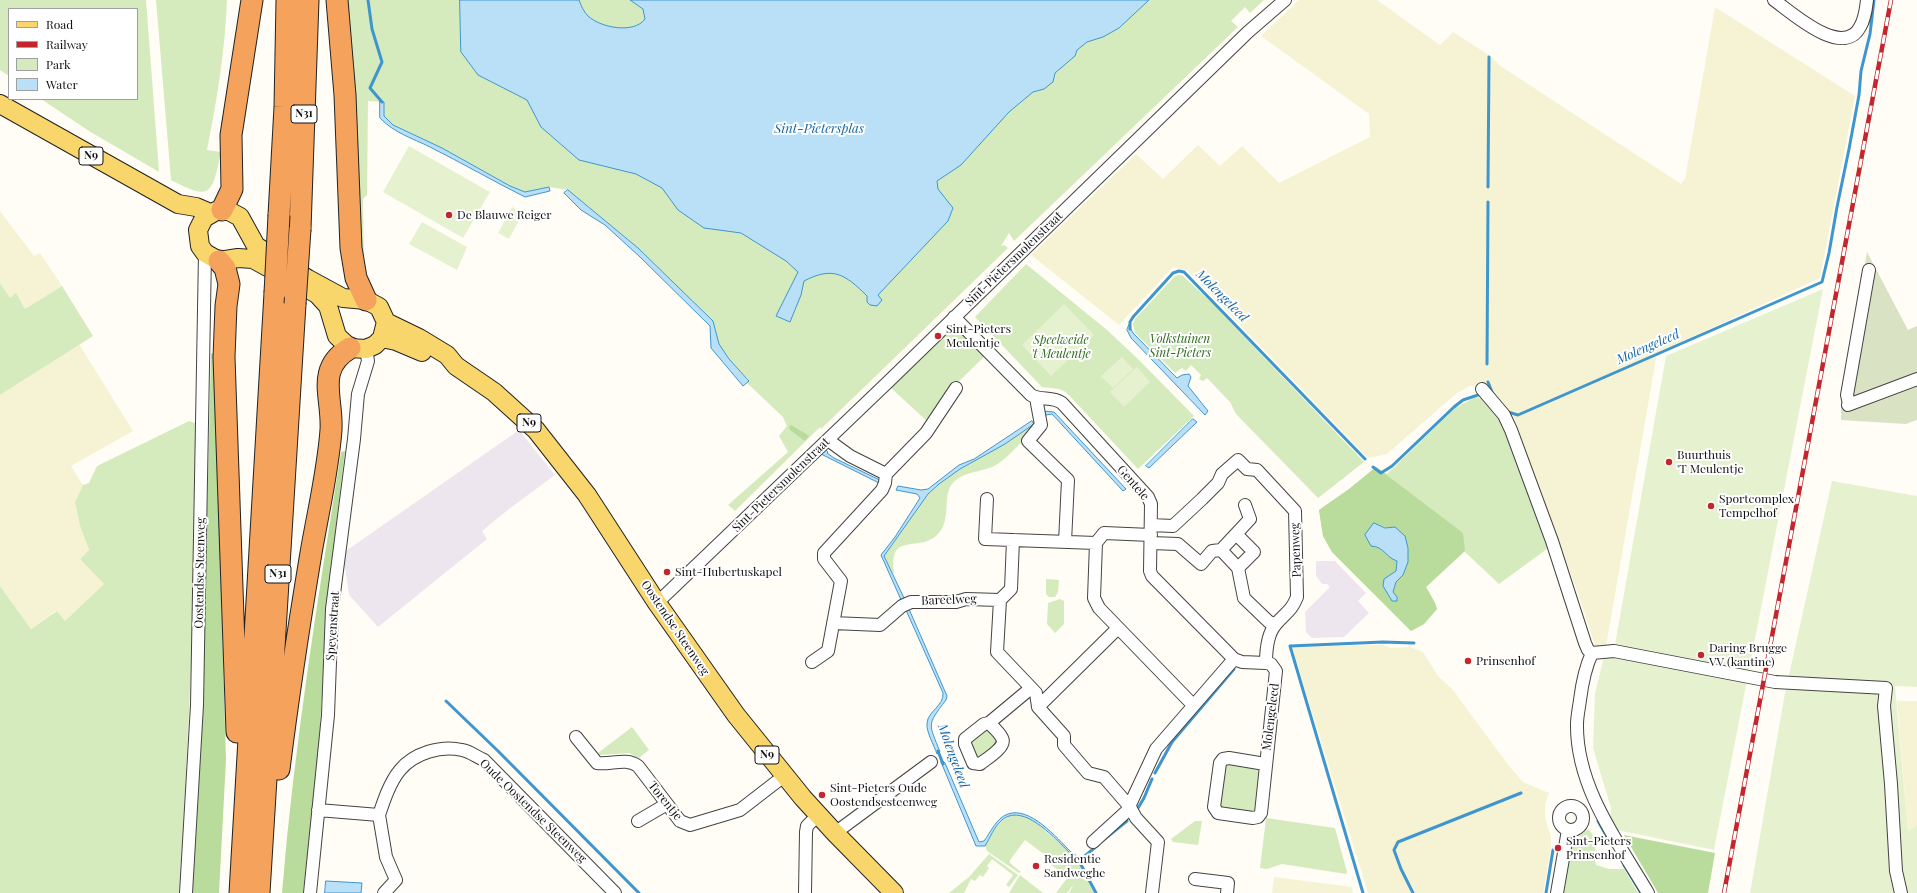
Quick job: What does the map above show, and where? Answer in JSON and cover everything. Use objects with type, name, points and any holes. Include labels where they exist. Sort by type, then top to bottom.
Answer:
[{"type":"highway","points":[[216,212],[232,189],[231,135],[252,0]]},
{"type":"highway","name":"N31","points":[[240,893],[285,107],[287,0]]},
{"type":"highway","name":"N31","points":[[259,893],[300,229],[308,0]]},
{"type":"highway","points":[[337,0],[345,95],[351,248],[356,278],[366,300]]},
{"type":"highway","points":[[221,257],[229,284],[226,306],[224,357],[236,662],[237,751],[238,771],[246,793]]},
{"type":"highway","points":[[262,844],[275,802],[297,636],[329,446],[331,429],[328,382],[329,372],[338,355],[361,353]]},
{"type":"main road","name":"Oostendse Steenweg","points":[[0,104],[178,204],[216,212],[229,211],[240,217],[251,238],[265,253],[343,298],[366,300]]},
{"type":"main road","name":"Oostendse Steenweg","points":[[178,204],[198,230],[200,246],[221,257]]},
{"type":"main road","points":[[198,230],[200,222],[216,212]]},
{"type":"main road","points":[[221,257],[253,259],[316,294],[328,306],[337,336],[361,353],[375,345],[384,330],[379,307],[366,300]]},
{"type":"main road","name":"Oostendse Steenweg","points":[[384,330],[436,348],[447,355],[456,366],[494,392],[518,412],[553,450],[587,495],[657,603],[736,715],[784,776],[835,833],[894,893]]},
{"type":"street","name":"Sint-Pietersmolenstraat","points":[[657,603],[828,440],[1237,43],[1285,0]]},
{"type":"street","points":[[1774,0],[1824,34],[1835,38],[1853,35],[1860,27],[1867,0]]},
{"type":"street","name":"Oostendse Steenweg","points":[[186,893],[198,705],[203,408],[221,257]]},
{"type":"street","points":[[1869,270],[1847,394],[1848,404],[1917,379]]},
{"type":"street","points":[[954,317],[1036,398],[1041,425],[1028,441],[1068,480],[1065,542]]},
{"type":"street","name":"Speyenstraat","points":[[310,893],[328,715],[332,609],[354,438],[361,353]]},
{"type":"street","points":[[812,662],[828,651],[841,581],[824,559],[824,553],[882,490],[885,483],[886,474],[926,433],[956,388]]},
{"type":"street","points":[[1482,389],[1504,415],[1511,430],[1552,541],[1585,643],[1588,650],[1592,653],[1614,651],[1775,682],[1886,688],[1884,706],[1891,784],[1896,871],[1901,893]]},
{"type":"street","name":"Gentele","points":[[1036,398],[1054,400],[1062,403],[1148,497],[1151,504],[1150,571],[1152,576],[1234,659]]},
{"type":"street","points":[[828,440],[850,456],[886,474]]},
{"type":"street","name":"Papenweg","points":[[1151,534],[1173,526],[1218,483],[1222,474],[1238,460],[1247,469],[1257,470],[1295,511],[1297,597],[1292,609],[1276,624],[1266,646],[1266,663]]},
{"type":"street","points":[[987,499],[985,539],[1096,543]]},
{"type":"street","points":[[1193,705],[1099,608],[1094,598],[1096,543],[1104,533],[1151,534],[1178,544],[1201,564],[1212,551],[1221,550],[1237,535],[1250,519],[1245,505]]},
{"type":"street","points":[[1237,535],[1254,552],[1238,568]]},
{"type":"street","points":[[1013,540],[1010,589],[1000,600],[997,652],[1036,693],[1038,707],[1064,736],[1064,745],[1088,773],[1104,777],[1130,807],[1136,818],[1158,842],[1152,893]]},
{"type":"street","points":[[1221,550],[1238,568],[1244,598],[1269,622],[1276,624]]},
{"type":"street","name":"Bareelweg","points":[[833,623],[880,624],[902,606],[918,601],[956,602],[966,598],[1000,600]]},
{"type":"street","points":[[1038,707],[1118,628]]},
{"type":"street","points":[[1592,653],[1584,680],[1577,724],[1579,750],[1586,777],[1601,813],[1648,893]]},
{"type":"street","points":[[1093,842],[1130,807],[1156,749],[1234,659],[1242,662],[1266,663]]},
{"type":"street","name":"Molengeleed","points":[[1265,764],[1229,758],[1223,759],[1220,763],[1214,807],[1215,811],[1218,813],[1253,818],[1258,816],[1261,812],[1276,670],[1271,664],[1266,663]]},
{"type":"street","points":[[989,723],[1031,688]]},
{"type":"street","name":"Torentje","points":[[576,737],[597,763],[626,761],[638,766],[667,804],[685,824],[697,825],[740,810],[784,776]]},
{"type":"street","name":"Oude Oostendse Steenweg","points":[[378,815],[386,795],[400,770],[414,758],[433,749],[462,750],[484,760],[615,893]]},
{"type":"street","points":[[835,833],[931,762]]},
{"type":"street","points":[[638,821],[667,804]]},
{"type":"street","points":[[318,810],[378,815],[386,857],[396,880],[384,893]]},
{"type":"street","points":[[805,893],[806,832],[807,826],[818,814]]},
{"type":"street","points":[[1557,893],[1568,830]]},
{"type":"street","points":[[1195,879],[1228,883],[1227,893]]},
{"type":"shaded area","points":[[1299,0],[1377,0],[1440,45],[1453,32],[1492,57],[1499,65],[1681,184],[1685,179],[1715,7],[1855,96],[1820,278],[1657,353],[1606,646],[1596,649],[1582,605],[1515,420],[1511,412],[1491,389],[1483,385],[1470,386],[1457,393],[1387,454],[1368,458],[1188,271],[1173,267],[1119,325],[1031,255],[1136,154],[1163,179],[1198,145],[1220,166],[1242,146],[1279,183],[1370,137],[1369,114],[1261,36]]},
{"type":"shaded area","points":[[0,211],[34,256],[40,253],[62,286],[25,309],[16,294],[10,299],[0,283]]},
{"type":"shaded area","points":[[79,344],[133,431],[71,466],[83,485],[75,502],[80,526],[89,551],[80,559],[104,584],[65,621],[56,611],[31,629],[0,586],[0,395]]},
{"type":"shaded area","points":[[519,430],[555,475],[482,531],[487,539],[378,627],[349,595],[343,553]]},
{"type":"shaded area","points":[[1316,561],[1335,561],[1366,593],[1358,601],[1369,613],[1344,637],[1312,638],[1306,632],[1305,612],[1330,587],[1327,584],[1322,584],[1316,576]]},
{"type":"shaded area","points":[[1383,645],[1391,648],[1410,647],[1423,652],[1438,676],[1453,690],[1509,766],[1523,782],[1549,793],[1545,804],[1545,818],[1551,837],[1551,848],[1543,893],[1368,893],[1292,647]]},
{"type":"shaded area","points":[[1897,701],[1917,701],[1917,825],[1908,831]]},
{"type":"shaded area","points":[[1274,877],[1352,887],[1353,893],[1272,893]]},
{"type":"green space","points":[[0,0],[146,0],[159,172],[89,131],[42,100],[138,100],[138,8],[8,8],[8,75],[0,70]]},
{"type":"green space","points":[[156,0],[227,0],[220,75],[207,150],[221,152],[212,185],[208,190],[202,192],[195,191],[171,180]]},
{"type":"green space","points":[[347,0],[1264,0],[1250,13],[1245,7],[1231,21],[1238,27],[1014,241],[1009,233],[1001,246],[1004,245],[1008,248],[821,429],[820,427],[735,511],[728,505],[788,452],[779,436],[787,426],[783,417],[747,383],[749,380],[729,359],[719,344],[713,321],[638,248],[568,190],[549,187],[525,192],[510,186],[442,148],[393,125],[383,116],[384,102],[368,101],[367,195],[363,199],[364,270],[360,251]]},
{"type":"green space","name":"De Blauwe Reiger","points":[[409,146],[490,192],[463,238],[383,192]]},
{"type":"green space","name":"De Blauwe Reiger","points":[[512,207],[523,213],[509,239],[498,233]]},
{"type":"green space","name":"De Blauwe Reiger","points":[[422,222],[467,247],[457,270],[409,244]]},
{"type":"green space","points":[[1867,252],[1908,330],[1917,326],[1917,420],[1906,424],[1841,420],[1841,404]]},
{"type":"green space","name":"Speelweide 't Meulentje","points":[[1026,264],[1107,330],[1194,416],[1138,469],[1066,392],[1059,389],[1042,387],[975,317]]},
{"type":"green space","name":"Volkstuinen Sint-Pieters","points":[[1175,276],[1183,276],[1210,301],[1364,462],[1318,498],[1236,414],[1230,402],[1207,378],[1203,381],[1199,379],[1201,375],[1191,365],[1186,371],[1182,368],[1175,373],[1135,333],[1133,324],[1135,319]]},
{"type":"green space","points":[[0,283],[10,298],[16,293],[25,309],[62,286],[93,336],[0,395]]},
{"type":"green space","name":"Sportcomplex Tempelhof","points":[[1823,289],[1714,850],[1612,829],[1610,825],[1611,808],[1593,748],[1595,693],[1604,657],[1613,656],[1666,356]]},
{"type":"green space","points":[[1064,304],[1094,335],[1051,376],[1022,345]]},
{"type":"green space","points":[[952,326],[955,326],[986,355],[953,387],[948,388],[928,422],[891,388]]},
{"type":"green space","points":[[211,353],[214,354],[226,759],[219,893],[191,893],[204,623]]},
{"type":"green space","points":[[1122,357],[1133,369],[1113,388],[1101,376]]},
{"type":"green space","points":[[1137,367],[1150,382],[1124,407],[1110,392]]},
{"type":"green space","points":[[1482,397],[1501,416],[1551,546],[1499,584],[1464,551],[1426,587],[1437,609],[1424,624],[1411,631],[1332,552],[1323,536],[1319,510],[1349,489],[1376,467],[1387,474],[1455,408],[1474,398]]},
{"type":"green space","points":[[189,421],[195,423],[196,427],[195,543],[189,718],[179,893],[0,893],[0,586],[31,629],[57,611],[65,621],[104,584],[80,559],[89,550],[80,526],[75,502],[83,485],[89,483],[97,466]]},
{"type":"green space","points":[[1034,424],[1035,425],[1027,433],[1026,438],[999,463],[988,469],[962,476],[952,484],[949,489],[946,516],[942,529],[937,535],[922,543],[900,547],[896,551],[893,574],[884,556],[928,494],[960,469],[1005,444]]},
{"type":"green space","points":[[791,425],[809,436],[805,441],[790,430],[789,427]]},
{"type":"green space","points":[[345,451],[329,584],[318,759],[303,893],[282,893],[293,782],[307,672],[341,452]]},
{"type":"green space","points":[[1376,467],[1463,533],[1465,551],[1426,587],[1437,609],[1424,624],[1411,631],[1332,552],[1323,536],[1319,510],[1349,489]],"holes":[[[1374,523],[1391,529],[1403,575],[1396,582],[1393,593],[1397,597],[1397,601],[1384,579],[1396,571],[1397,560],[1392,558],[1383,550],[1378,540]]]},
{"type":"green space","name":"Sportcomplex Tempelhof","points":[[1832,481],[1917,496],[1917,687],[1895,686],[1908,831],[1917,825],[1917,893],[1750,893],[1785,693]]},
{"type":"green space","points":[[1046,579],[1059,580],[1058,592],[1055,597],[1049,597],[1046,594]]},
{"type":"green space","points":[[1060,599],[1064,601],[1064,624],[1055,633],[1047,624],[1048,603]]},
{"type":"green space","points":[[632,727],[649,750],[639,758],[629,753],[600,755],[598,753]]},
{"type":"green space","points":[[989,728],[998,743],[976,760],[969,743],[983,729]]},
{"type":"green space","points":[[1225,762],[1260,767],[1256,811],[1251,814],[1219,809]]},
{"type":"green space","points":[[1013,815],[1025,816],[1032,819],[1081,862],[1097,893],[1069,893],[1074,884],[1067,893],[1056,893],[1068,877],[1050,864],[1053,861],[1025,840],[1010,860],[1010,863],[1021,872],[1019,873],[987,851],[985,846],[996,828],[1003,820]]},
{"type":"green space","points":[[1266,818],[1335,828],[1347,872],[1346,874],[1282,864],[1267,869],[1260,868]]},
{"type":"green space","points":[[1195,821],[1202,821],[1198,845],[1173,842],[1171,839]]},
{"type":"green space","points":[[1588,829],[1594,837],[1596,865],[1609,869],[1624,869],[1638,893],[1563,893],[1573,842]]},
{"type":"green space","points":[[1624,835],[1715,853],[1708,893],[1658,893]]},
{"type":"green space","points":[[989,854],[1018,875],[1009,887],[1006,885],[1013,875],[992,859],[987,866],[989,868],[983,877],[980,875],[975,881],[971,879],[964,893],[949,893],[969,877]]},
{"type":"green space","points":[[1020,875],[1043,893],[1009,893]]},
{"type":"water","name":"Sint-Pietersplas","points":[[460,0],[579,0],[585,13],[594,20],[601,24],[617,28],[626,28],[640,24],[645,19],[643,9],[630,0],[1149,0],[1119,28],[1103,37],[1087,42],[1077,50],[1075,56],[1055,73],[1053,82],[1044,89],[1033,92],[1009,112],[961,165],[937,181],[938,189],[953,208],[948,221],[878,295],[882,300],[877,306],[870,305],[867,302],[867,296],[852,282],[831,273],[823,274],[814,276],[804,281],[801,295],[790,322],[776,316],[798,272],[786,261],[741,233],[704,228],[678,210],[662,188],[636,174],[579,160],[541,127],[527,100],[478,75],[461,52]]},
{"type":"water","points":[[380,101],[384,102],[384,116],[393,125],[442,148],[510,186],[525,192],[549,187],[550,191],[525,197],[442,153],[404,135],[391,128],[380,118]]},
{"type":"water","points":[[568,190],[638,248],[713,321],[719,344],[729,359],[749,381],[743,386],[711,348],[710,326],[640,257],[605,225],[581,210],[564,193]]},
{"type":"water","points":[[1129,325],[1133,333],[1177,378],[1182,375],[1189,374],[1191,377],[1188,386],[1208,411],[1205,415],[1131,338],[1127,330]]},
{"type":"water","points":[[1043,411],[1054,412],[1126,489],[1123,491],[1052,414],[1046,415]]},
{"type":"water","points":[[1193,419],[1197,422],[1149,468],[1146,466]]},
{"type":"water","points":[[1032,421],[1034,424],[1005,444],[960,469],[928,494],[884,556],[905,600],[902,602],[881,555],[895,537],[920,498],[917,494],[896,490],[898,486],[921,490],[928,489],[959,465],[974,459]]},
{"type":"water","points":[[826,450],[828,452],[827,453],[834,458],[882,481],[881,484],[821,454]]},
{"type":"water","points":[[1374,523],[1385,528],[1395,527],[1405,536],[1408,548],[1408,562],[1403,575],[1396,582],[1393,592],[1397,597],[1397,601],[1392,601],[1383,586],[1384,579],[1396,571],[1397,561],[1379,548],[1371,546],[1365,535]]},
{"type":"water","points":[[909,609],[947,696],[946,700],[932,720],[931,725],[933,735],[940,752],[937,754],[929,734],[927,723],[930,715],[943,698],[943,693],[906,610]]},
{"type":"water","points":[[943,761],[979,842],[984,841],[1000,819],[1008,814],[1016,813],[1034,819],[1083,861],[1079,862],[1043,828],[1022,816],[1012,815],[1002,820],[994,829],[985,846],[976,846],[941,762]]},
{"type":"water","points":[[326,881],[362,883],[361,893],[325,893]]},
{"type":"waterway","points":[[368,0],[372,29],[382,62],[370,88],[382,102]]},
{"type":"waterway","name":"Molengeleed","points":[[1508,412],[1518,415],[1822,282],[1829,253],[1859,95],[1861,71],[1870,34],[1874,0]]},
{"type":"waterway","points":[[1488,187],[1489,57]]},
{"type":"waterway","points":[[1487,364],[1488,202]]},
{"type":"waterway","name":"Molengeleed","points":[[1130,329],[1130,322],[1133,317],[1173,273],[1179,271],[1184,272],[1365,459]]},
{"type":"waterway","points":[[1488,382],[1492,392]]},
{"type":"waterway","name":"Molengeleed","points":[[1373,467],[1381,473],[1392,466],[1454,407],[1463,400],[1481,394]]},
{"type":"waterway","points":[[1363,893],[1290,646],[1383,642],[1414,643]]},
{"type":"waterway","points":[[1155,773],[1172,742],[1234,669]]},
{"type":"waterway","points":[[446,701],[498,751],[639,893]]},
{"type":"waterway","name":"Molengeleed","points":[[938,751],[943,764]]},
{"type":"waterway","points":[[1138,808],[1152,779]]},
{"type":"waterway","points":[[1413,893],[1401,869],[1394,850],[1398,842],[1521,793]]},
{"type":"waterway","points":[[1102,841],[1127,821]]},
{"type":"waterway","points":[[1598,821],[1607,837]]},
{"type":"waterway","points":[[1080,860],[1098,845]]},
{"type":"waterway","points":[[1546,893],[1553,850]]},
{"type":"waterway","points":[[1078,859],[1096,893]]},
{"type":"waterway","points":[[1624,865],[1641,893]]},
{"type":"railway","points":[[1724,893],[1891,0]]},
{"type":"place","name":"De Blauwe Reiger","points":[[449,215]]},
{"type":"place","name":"Sint-Pieters Meulentje","points":[[938,336]]},
{"type":"place","name":"Buurthuis 'T Meulentje","points":[[1669,462]]},
{"type":"place","name":"Sportcomplex Tempelhof","points":[[1711,506]]},
{"type":"place","name":"Sint-Hubertuskapel","points":[[667,572]]},
{"type":"place","name":"Daring Brugge VV (kantine)","points":[[1701,655]]},
{"type":"place","name":"Prinsenhof","points":[[1468,661]]},
{"type":"place","name":"Sint-Pieters Oude Oostendsesteenweg","points":[[822,795]]},
{"type":"place","name":"Sint-Pieters Prinsenhof","points":[[1558,848]]},
{"type":"place","name":"Residentie Sandweghe","points":[[1036,866]]}]
